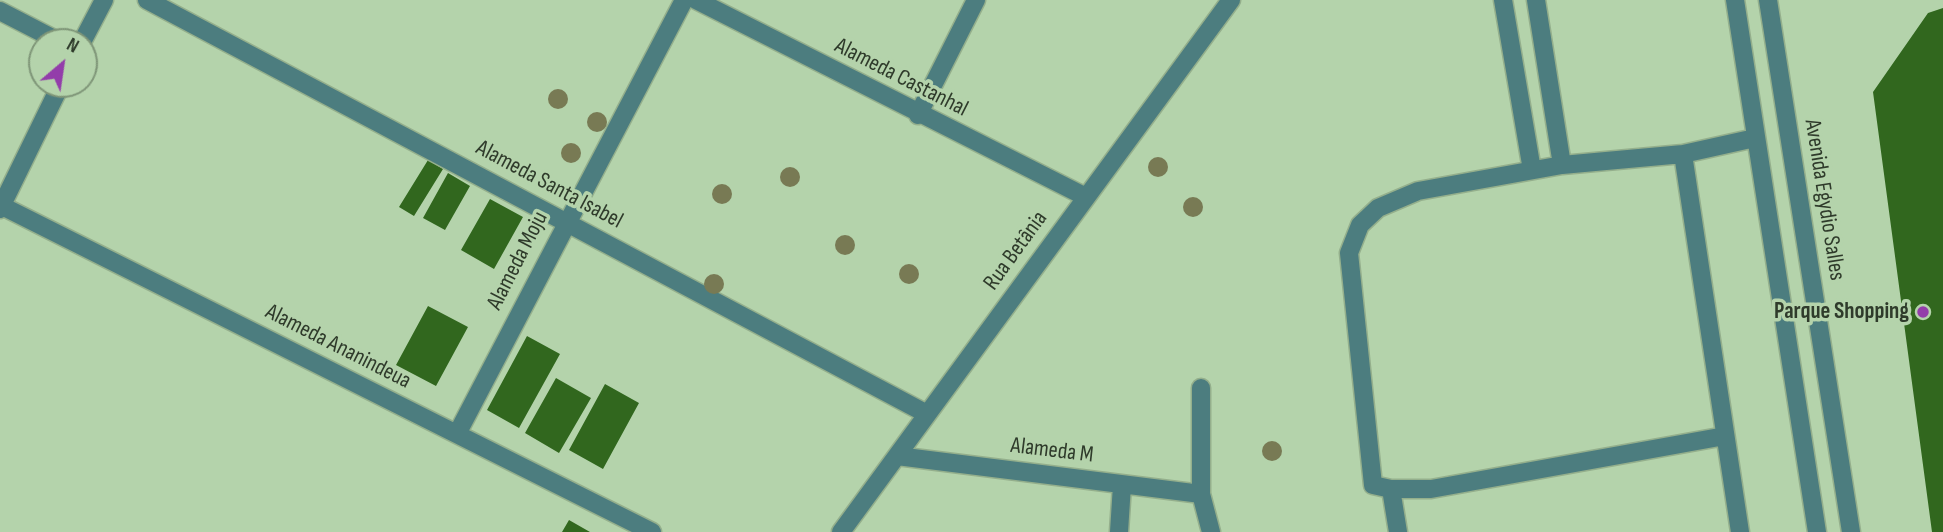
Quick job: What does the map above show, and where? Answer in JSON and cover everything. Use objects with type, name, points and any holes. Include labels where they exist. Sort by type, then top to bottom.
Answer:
[{"type":"street","points":[[89,28],[104,0]]},
{"type":"street","name":"Alameda Santa Isabel","points":[[147,0],[927,414]]},
{"type":"street","name":"Alameda Moju","points":[[457,434],[565,222],[684,0]]},
{"type":"street","name":"Alameda Castanhal","points":[[696,0],[1086,197]]},
{"type":"street","points":[[918,114],[976,0]]},
{"type":"street","name":"Rua Betânia","points":[[841,532],[1231,0]]},
{"type":"street","points":[[1503,0],[1532,170]]},
{"type":"street","points":[[1536,0],[1562,165]]},
{"type":"street","points":[[1735,0],[1817,532]]},
{"type":"street","name":"Avenida Egydio Salles","points":[[1768,0],[1850,532]]},
{"type":"street","points":[[0,11],[33,28]]},
{"type":"street","points":[[1,207],[54,98]]},
{"type":"street","points":[[1725,436],[1431,489],[1391,489],[1373,485],[1349,253],[1360,225],[1378,208],[1418,191],[1562,165],[1683,154],[1755,138]]},
{"type":"street","points":[[1683,154],[1740,532]]},
{"type":"street","name":"Alameda Ananindeua","points":[[1,207],[652,532]]},
{"type":"street","points":[[1201,387],[1201,494],[1211,532]]},
{"type":"street","name":"Alameda M","points":[[897,456],[1201,494]]},
{"type":"street","points":[[1119,532],[1122,485]]},
{"type":"street","points":[[1391,489],[1398,532]]},
{"type":"building","name":"Parque Shopping","points":[[1943,8],[1943,532],[1932,532],[1873,92],[1928,13]]},
{"type":"building","points":[[428,160],[443,169],[414,216],[399,207]]},
{"type":"building","points":[[448,173],[470,186],[445,230],[423,218]]},
{"type":"building","points":[[490,199],[523,217],[494,269],[461,250]]},
{"type":"building","points":[[428,306],[468,327],[436,386],[396,365]]},
{"type":"building","points":[[527,336],[560,354],[519,428],[487,410]]},
{"type":"building","points":[[556,378],[591,398],[559,453],[525,433]]},
{"type":"building","points":[[605,384],[639,403],[603,469],[569,450]]},
{"type":"building","points":[[569,520],[590,532],[562,532]]},
{"type":"place","name":"Parque Shopping","points":[[1923,312]]}]
